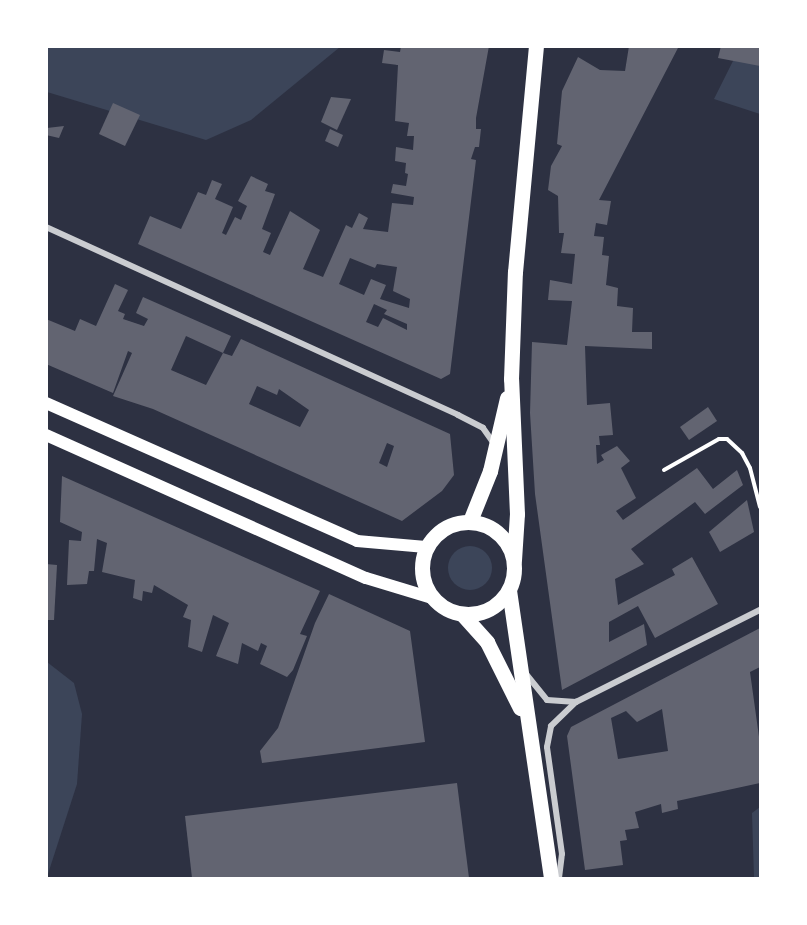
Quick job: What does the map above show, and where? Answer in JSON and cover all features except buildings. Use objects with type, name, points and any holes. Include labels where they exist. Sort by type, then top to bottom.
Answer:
[{"type":"main road","points":[[536,46],[524,152],[511,379],[517,514],[509,591],[551,879]]},
{"type":"main road","points":[[470,521],[495,448],[511,379]]},
{"type":"main road","points":[[46,403],[357,541],[426,547]]},
{"type":"main road","points":[[46,435],[366,578],[432,598],[447,610],[462,614],[489,610],[509,591]]},
{"type":"main road","points":[[432,598],[422,573],[426,547],[437,533],[454,523],[470,521],[494,529],[504,538],[514,560]]},
{"type":"main road","points":[[462,614],[487,642],[528,727]]},
{"type":"street","points":[[46,227],[458,415],[483,428],[495,448]]},
{"type":"street","points":[[559,879],[562,854],[547,747],[551,726],[576,702],[760,610]]},
{"type":"street","points":[[519,666],[547,700],[576,702]]},
{"type":"path","points":[[664,470],[719,439],[727,439],[742,453],[750,468],[760,507]]},
{"type":"shaded area","points":[[47,47],[340,47],[251,120],[206,140],[47,92]]},
{"type":"shaded area","points":[[740,47],[760,47],[760,114],[714,99]]},
{"type":"shaded area","points":[[470,546],[479,547],[486,552],[491,559],[491,577],[486,584],[479,589],[470,590],[461,589],[454,584],[449,577],[448,568],[449,559],[454,552],[461,547]]},
{"type":"shaded area","points":[[47,662],[74,683],[82,714],[77,784],[47,877]]},
{"type":"shaded area","points":[[760,807],[760,878],[754,878],[752,813]]}]
